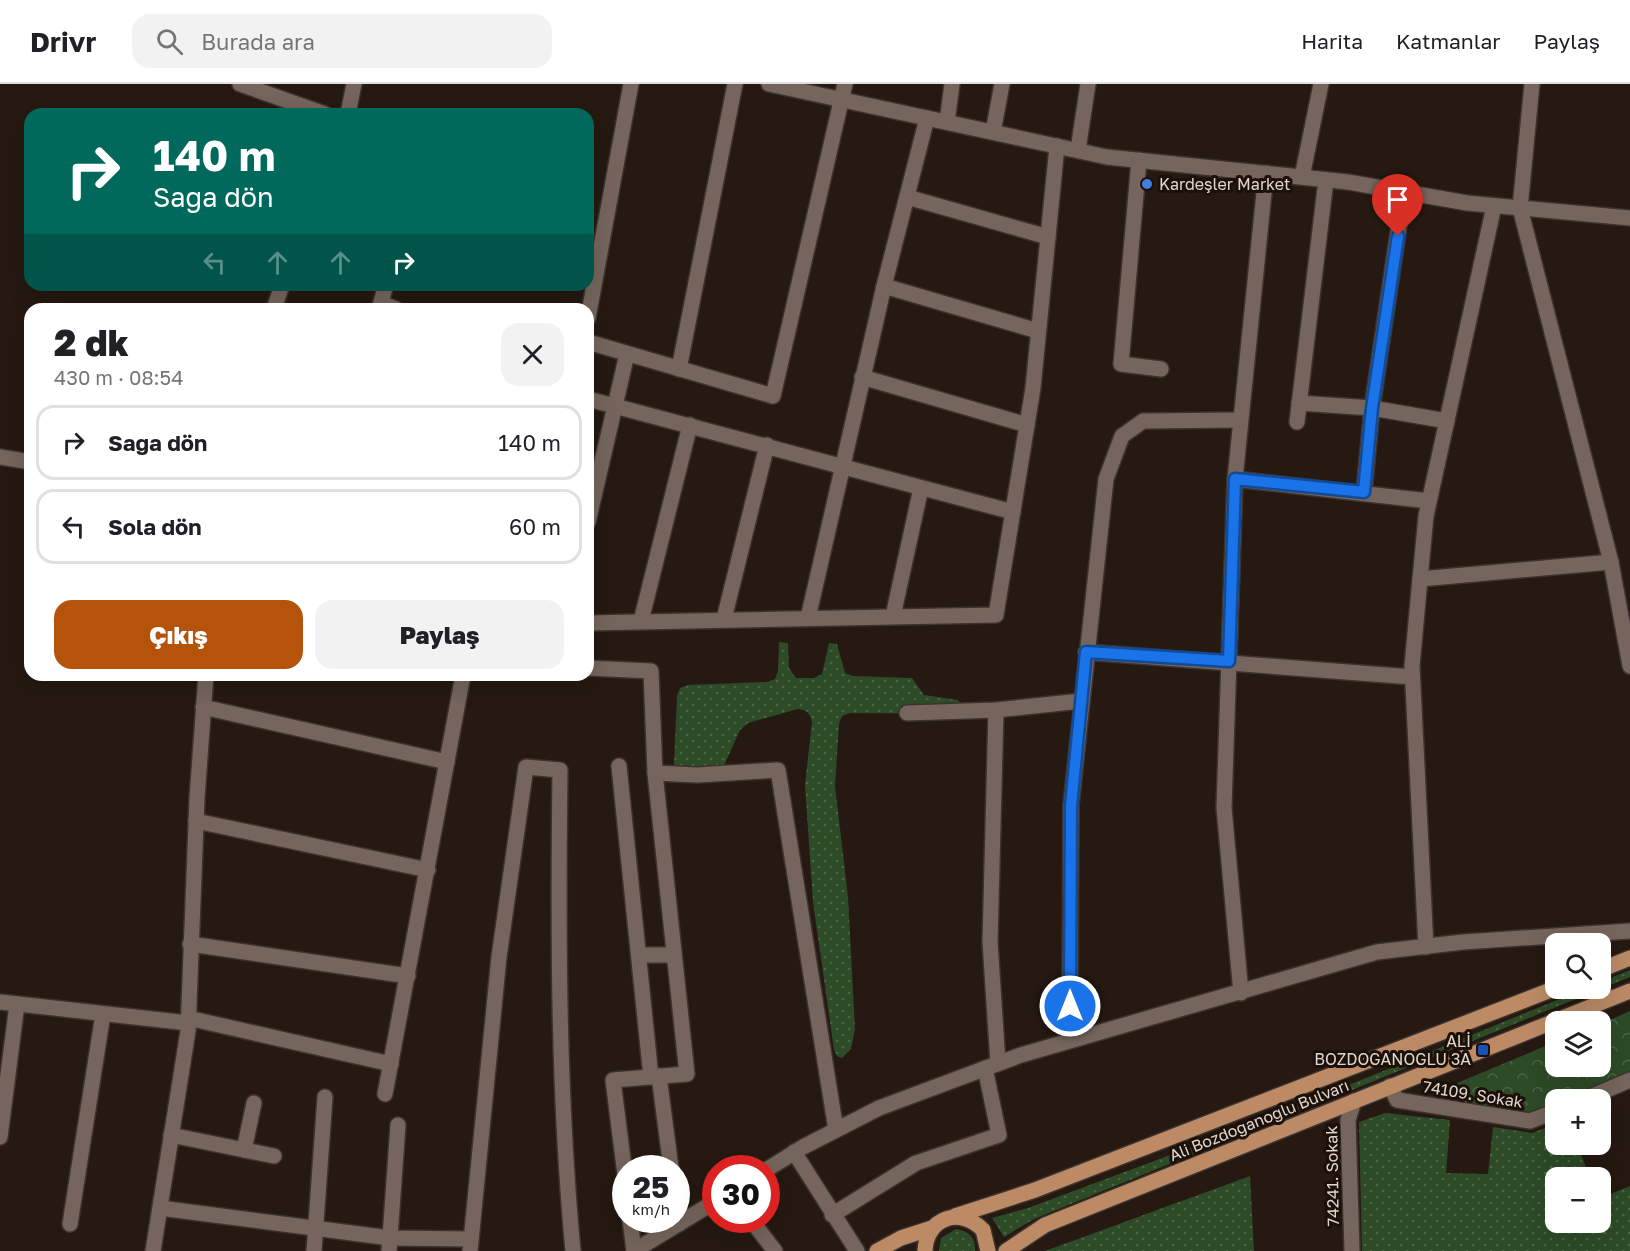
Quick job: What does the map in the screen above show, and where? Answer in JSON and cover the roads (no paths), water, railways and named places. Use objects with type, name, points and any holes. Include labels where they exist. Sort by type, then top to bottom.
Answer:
[{"type":"main road","points":[[1611,966],[1630,958]]},
{"type":"main road","name":"Ali Bozdoğanoğlu Bulvarı","points":[[1006,1251],[1045,1225],[1630,991]]},
{"type":"main road","name":"Ali Bozdoğanoğlu Bulvarı","points":[[932,1228],[945,1218],[1035,1190],[1545,992]]},
{"type":"main road","points":[[955,1216],[966,1217],[983,1230],[988,1251]]},
{"type":"main road","points":[[877,1251],[901,1238],[932,1228]]},
{"type":"main road","points":[[925,1251],[925,1241],[932,1228]]},
{"type":"street","points":[[240,84],[268,89],[311,108]]},
{"type":"street","points":[[349,108],[354,84]]},
{"type":"street","points":[[594,285],[631,84]]},
{"type":"street","points":[[679,369],[735,84]]},
{"type":"street","points":[[769,84],[1057,146],[1139,160],[1326,180],[1494,206],[1630,218]]},
{"type":"street","points":[[594,344],[773,396],[845,84]]},
{"type":"street","points":[[947,122],[952,84]]},
{"type":"street","points":[[993,132],[1002,84]]},
{"type":"street","points":[[1078,150],[1088,84]]},
{"type":"street","points":[[1302,177],[1321,84]]},
{"type":"street","points":[[1532,84],[1520,208],[1611,562],[1630,666]]},
{"type":"street","points":[[808,618],[862,377],[927,118]]},
{"type":"street","points":[[594,622],[996,615],[1027,425],[1057,146]]},
{"type":"street","points":[[1139,160],[1121,364],[1161,369]]},
{"type":"street","points":[[1241,993],[1224,808],[1235,479],[1266,174]]},
{"type":"street","points":[[1297,422],[1326,180]]},
{"type":"street","points":[[1364,492],[1372,408],[1404,192]]},
{"type":"street","points":[[907,197],[1048,237]]},
{"type":"street","points":[[1426,946],[1412,677],[1420,579],[1429,501],[1494,206]]},
{"type":"street","points":[[884,286],[1038,332]]},
{"type":"street","points":[[594,496],[627,354]]},
{"type":"street","points":[[862,377],[1027,425]]},
{"type":"street","points":[[594,400],[1013,512]]},
{"type":"street","points":[[1299,402],[1372,408],[1447,421]]},
{"type":"street","points":[[1083,1037],[1070,1006],[1071,806],[1106,479],[1122,436],[1143,422],[1240,420]]},
{"type":"street","points":[[641,621],[690,425]]},
{"type":"street","points":[[724,619],[767,446]]},
{"type":"street","points":[[0,457],[24,461]]},
{"type":"street","points":[[1235,479],[1429,501]]},
{"type":"street","points":[[893,616],[921,488]]},
{"type":"street","points":[[1420,579],[1611,562]]},
{"type":"street","points":[[1086,652],[1229,661],[1412,677]]},
{"type":"street","points":[[594,668],[651,671],[655,773],[687,1074],[613,1080],[622,1155]]},
{"type":"street","points":[[153,1251],[188,1021],[196,821],[205,681]]},
{"type":"street","points":[[385,1094],[462,681]]},
{"type":"street","points":[[907,713],[996,710],[1081,701]]},
{"type":"street","points":[[203,707],[447,762]]},
{"type":"street","points":[[832,1215],[916,1163],[999,1135],[992,1066],[990,942],[996,710]]},
{"type":"street","points":[[620,766],[639,955],[655,1077],[669,1155]]},
{"type":"street","points":[[160,1208],[316,1229],[389,1245],[470,1245],[499,957],[526,767],[560,770],[558,934],[567,1179],[573,1251]]},
{"type":"street","points":[[655,773],[697,775],[778,770],[836,1130]]},
{"type":"street","points":[[196,821],[428,870]]},
{"type":"street","points":[[780,1161],[879,1108],[992,1066],[1083,1037],[1377,952],[1426,946],[1630,931]]},
{"type":"street","points":[[190,944],[408,976]]},
{"type":"street","points":[[639,955],[673,955]]},
{"type":"street","points":[[0,1002],[188,1021],[391,1064]]},
{"type":"street","points":[[0,1137],[17,1004]]},
{"type":"street","points":[[70,1224],[103,1014]]},
{"type":"street","points":[[1609,1089],[1630,1080]]},
{"type":"street","name":"74109. Sokak","points":[[1390,1086],[1397,1100],[1530,1121],[1545,1115]]},
{"type":"street","points":[[314,1251],[325,1097]]},
{"type":"street","name":"74241. Sokak","points":[[1352,1251],[1348,1120],[1354,1101]]},
{"type":"street","points":[[244,1150],[254,1103]]},
{"type":"street","points":[[389,1245],[398,1125]]},
{"type":"street","points":[[171,1135],[274,1156]]},
{"type":"street","points":[[794,1152],[857,1251]]},
{"type":"street","points":[[632,1233],[634,1251],[664,1233]]},
{"type":"street","points":[[761,1233],[775,1251]]},
{"type":"place","name":"Kardeşler Market","points":[[1147,184]]},
{"type":"place","name":"ALİ BOZDOĞANOĞLU 3A","points":[[1483,1050]]}]
